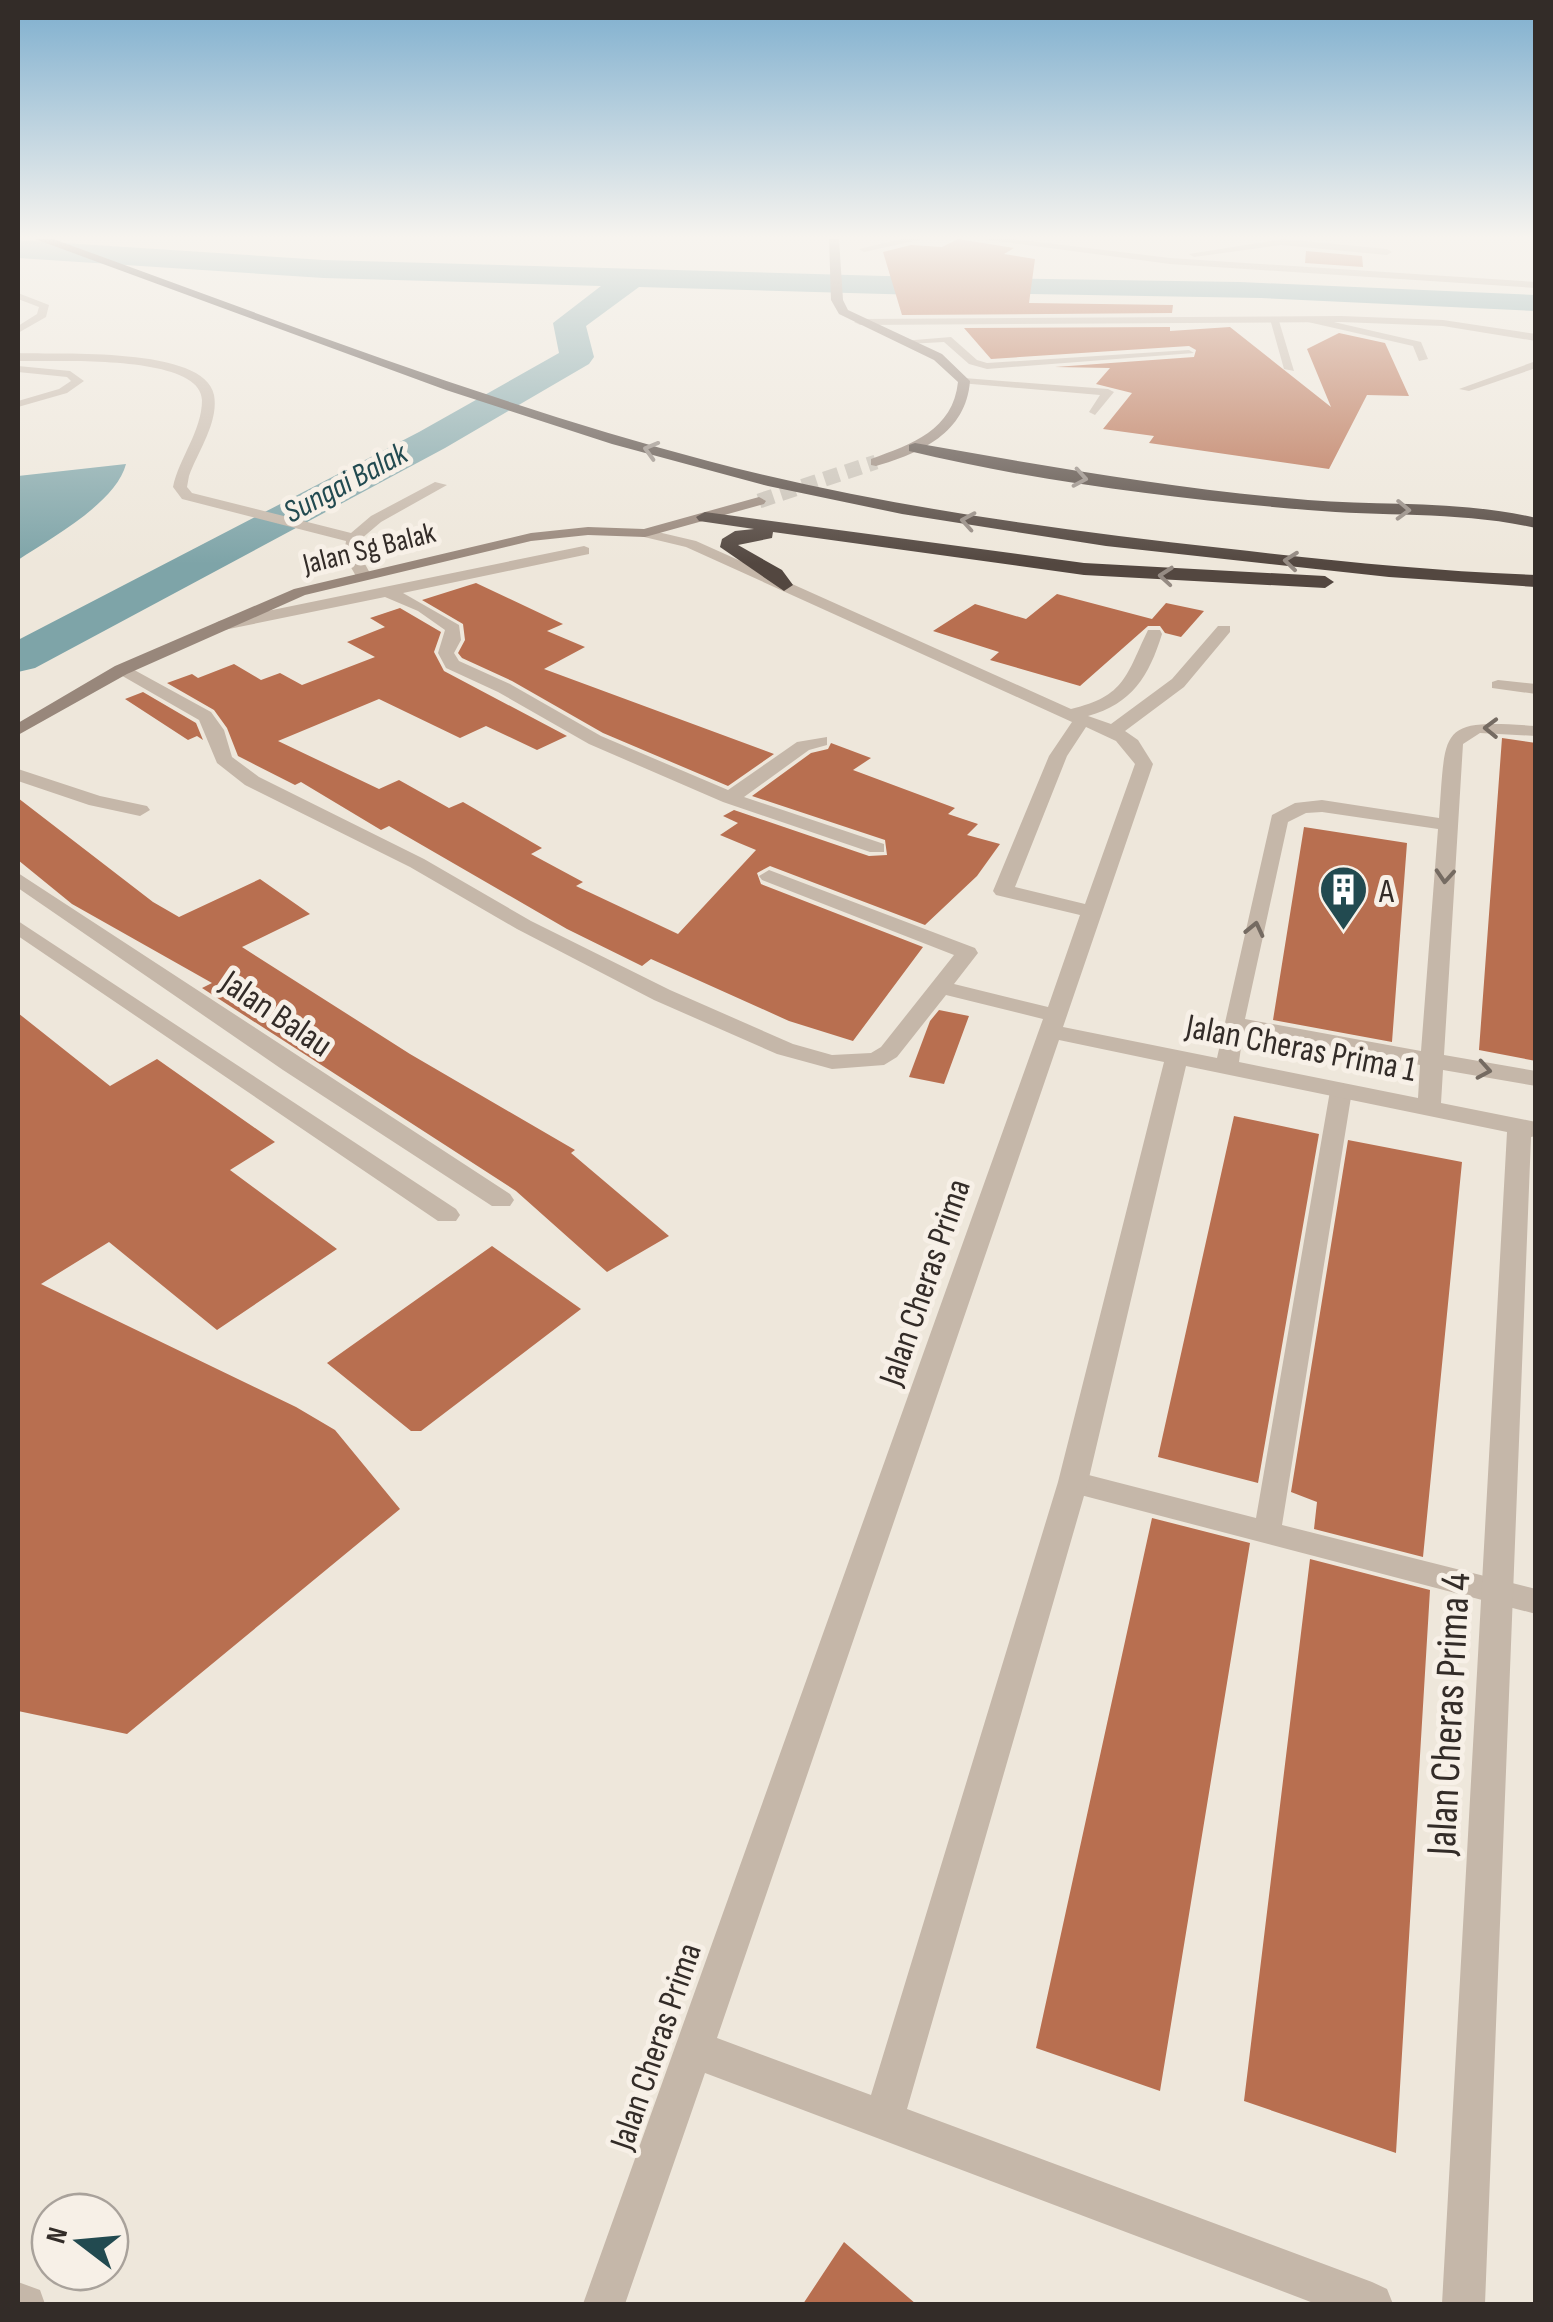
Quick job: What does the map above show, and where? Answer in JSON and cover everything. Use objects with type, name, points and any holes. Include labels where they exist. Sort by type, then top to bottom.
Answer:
[{"type":"highway","points":[[345,347],[564,424],[704,465],[806,489],[1012,528],[1302,562],[1532,581]]},
{"type":"highway","points":[[590,413],[687,442],[804,470],[1028,513],[1305,546],[1464,558]]},
{"type":"highway","points":[[915,448],[1129,486],[1312,506],[1470,512],[1536,523]]},
{"type":"highway","points":[[706,517],[1008,561],[1188,578],[1471,584],[1532,581]]},
{"type":"highway","points":[[784,585],[775,574],[728,547],[728,543],[752,533],[834,537]]},
{"type":"street","points":[[876,462],[915,448],[946,428],[962,403],[964,381],[950,365],[919,347]]},
{"type":"street","points":[[18,357],[145,365],[194,375],[206,386],[208,399],[202,437],[182,476],[180,487],[188,496],[354,538]]},
{"type":"street","points":[[363,576],[352,555],[354,538],[376,519],[440,485]]},
{"type":"street","name":"Jalan Sg Balak","points":[[18,730],[120,670],[209,628],[300,592],[550,534],[608,530],[644,533],[759,501]]},
{"type":"street","points":[[692,544],[687,530],[706,517]]},
{"type":"street","points":[[644,533],[692,544],[1076,718],[1114,730],[1178,683],[1224,629]]},
{"type":"street","points":[[209,628],[584,550]]},
{"type":"street","points":[[386,591],[424,608],[452,628],[446,653],[452,664],[504,688],[595,740],[730,798],[877,848]]},
{"type":"street","points":[[1094,912],[1003,892],[1076,718],[1128,692],[1143,667],[1154,634]]},
{"type":"street","points":[[120,670],[205,716],[215,730],[224,759],[252,782],[417,863],[662,995],[785,1048],[832,1062],[876,1060],[889,1052],[950,990],[968,953],[769,876]]},
{"type":"street","points":[[1429,1108],[1454,744],[1459,734],[1478,727],[1536,731]]},
{"type":"street","name":"Jalan Cheras Prima","points":[[604,2304],[1144,764],[1136,744],[1114,730]]},
{"type":"street","points":[[730,798],[803,746],[821,741]]},
{"type":"street","points":[[18,775],[96,801],[140,810]]},
{"type":"street","points":[[1228,1068],[1233,1024],[1279,819],[1302,806],[1322,806],[1449,825]]},
{"type":"street","name":"Jalan Balau","points":[[18,879],[291,1065],[502,1200]]},
{"type":"street","points":[[18,927],[447,1214]]},
{"type":"street","name":"Jalan Cheras Prima 1","points":[[950,990],[1025,1008],[1055,1024],[1177,1057],[1527,1128]]},
{"type":"street","points":[[1233,1024],[1536,1079]]},
{"type":"street","points":[[883,2121],[1072,1482],[1177,1057]]},
{"type":"street","name":"Jalan Cheras Prima 4","points":[[1464,2304],[1497,1592],[1527,1128]]},
{"type":"street","points":[[694,2050],[1372,2304]]},
{"type":"lane","points":[[956,347],[973,362],[987,366],[1189,353]]},
{"type":"lane","points":[[1283,347],[1290,368]]},
{"type":"lane","points":[[1418,347],[1422,358]]},
{"type":"lane","points":[[1465,389],[1536,364]]},
{"type":"lane","points":[[18,369],[70,374],[78,381],[63,391],[18,404]]},
{"type":"lane","points":[[964,381],[1108,392],[1095,412]]},
{"type":"lane","points":[[1498,685],[1536,689]]},
{"type":"lane","points":[[1267,1533],[1341,1090]]},
{"type":"lane","points":[[1072,1482],[1536,1602]]},
{"type":"lane","points":[[18,2302],[26,2304]]},
{"type":"water","points":[[126,464],[110,492],[96,506],[18,560],[18,476]]},
{"type":"building","points":[[981,347],[1168,347],[991,359]]},
{"type":"building","points":[[1191,347],[1256,347],[1331,407],[1307,349],[1387,347],[1409,396],[1367,395],[1329,469],[1149,443],[1154,436],[1103,429],[1132,393],[1096,384],[1110,368],[1055,367],[1194,357],[1196,350]]},
{"type":"building","points":[[476,583],[563,624],[547,631],[585,647],[544,669],[774,754],[728,786],[603,733],[512,681],[462,658],[458,653],[465,640],[463,624],[422,600]]},
{"type":"building","points":[[1057,594],[1152,619],[1166,603],[1204,611],[1181,637],[1165,633],[1160,626],[1148,626],[1080,686],[990,660],[999,652],[933,631],[975,604],[1026,619]]},
{"type":"building","points":[[400,608],[441,632],[434,652],[444,671],[567,736],[537,750],[486,726],[460,738],[379,699],[278,741],[379,789],[399,780],[449,808],[463,802],[542,848],[531,854],[583,882],[576,886],[678,934],[756,850],[720,835],[738,823],[723,816],[734,810],[869,856],[887,855],[885,840],[752,796],[811,753],[828,749],[831,743],[871,758],[853,770],[955,808],[948,814],[978,824],[967,835],[1000,844],[977,876],[925,925],[770,866],[757,873],[761,884],[923,947],[853,1041],[789,1021],[651,959],[642,966],[567,929],[389,826],[381,830],[301,782],[295,785],[238,756],[227,728],[214,710],[167,683],[192,674],[198,678],[234,664],[261,680],[280,673],[302,685],[375,657],[347,642],[385,627],[370,618]]},
{"type":"building","points":[[143,692],[196,723],[203,740],[197,736],[188,740],[125,699]]},
{"type":"building","points":[[1502,738],[1536,743],[1536,1061],[1479,1050]]},
{"type":"building","points":[[18,798],[153,902],[179,917],[260,879],[310,914],[242,947],[410,1054],[575,1150],[571,1153],[669,1236],[607,1272],[516,1191],[202,988],[212,983],[72,904],[18,860]]},
{"type":"building","name":"A","points":[[1304,827],[1407,843],[1392,1042],[1273,1020]]},
{"type":"building","points":[[939,1010],[969,1016],[944,1084],[909,1077],[930,1021]]},
{"type":"building","points":[[18,1013],[110,1086],[157,1059],[275,1142],[230,1170],[337,1249],[217,1330],[109,1242],[41,1284],[296,1407],[335,1430],[400,1509],[127,1734],[18,1711]]},
{"type":"building","points":[[1234,1116],[1319,1134],[1258,1483],[1158,1457]]},
{"type":"building","points":[[1348,1140],[1462,1162],[1423,1557],[1314,1529],[1317,1502],[1291,1492]]},
{"type":"building","points":[[492,1246],[581,1309],[421,1431],[411,1431],[327,1363]]},
{"type":"building","points":[[1152,1518],[1250,1543],[1160,2091],[1036,2048]]},
{"type":"building","points":[[1310,1559],[1430,1590],[1396,2153],[1244,2101]]},
{"type":"building","points":[[844,2242],[916,2304],[803,2304]]},
{"type":"waterway","name":"Sungai Balak","points":[[18,658],[432,440],[577,357],[575,347]]},
{"type":"tunnel","points":[[759,501],[876,462]]},
{"type":"place","name":"A","points":[[1344,932]]}]
